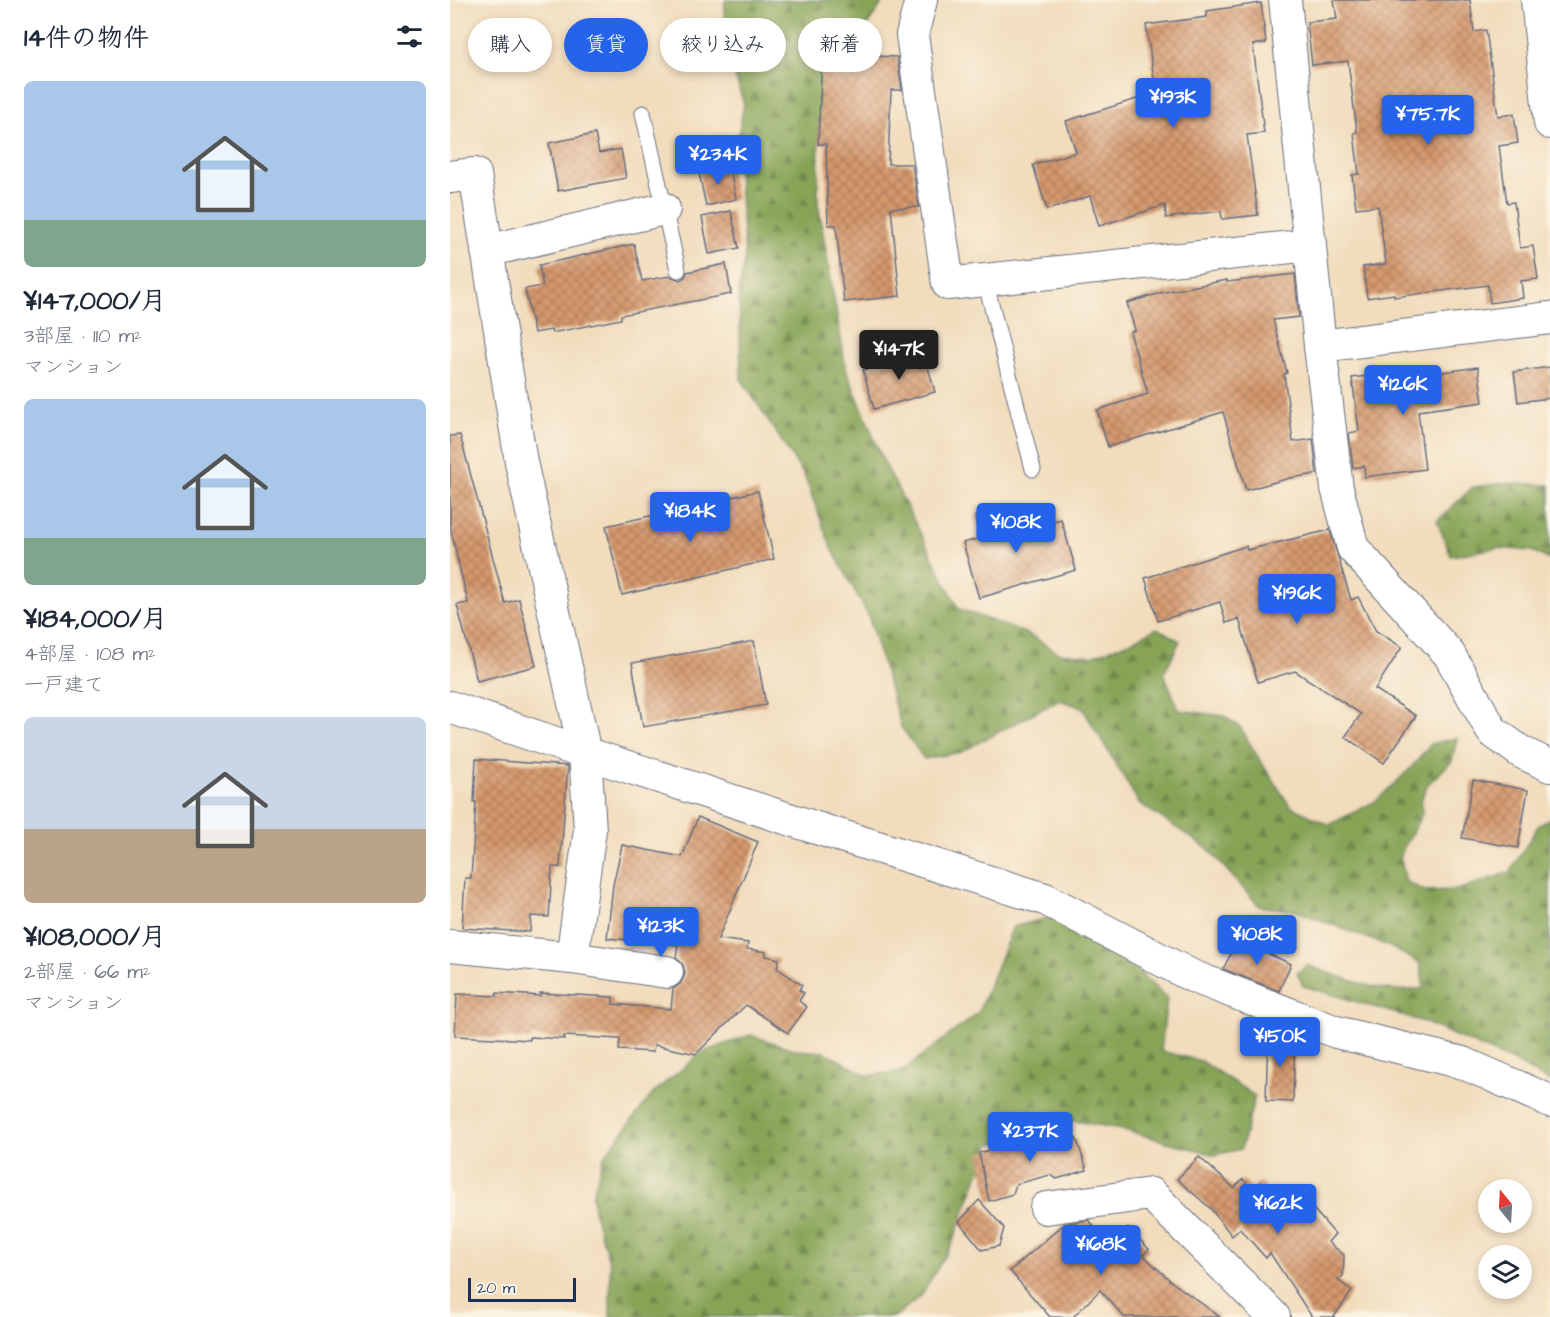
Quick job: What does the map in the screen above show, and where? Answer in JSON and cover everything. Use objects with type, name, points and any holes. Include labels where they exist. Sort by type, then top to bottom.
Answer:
[{"type":"street","points":[[921,0],[912,35],[948,284],[1310,245]]},
{"type":"street","points":[[1285,0],[1320,346],[1337,488],[1353,548],[1449,654],[1492,731],[1521,752],[1550,766]]},
{"type":"street","points":[[1537,0],[1550,123]]},
{"type":"street","points":[[450,177],[475,174],[521,462],[585,753],[590,830],[572,958]]},
{"type":"street","points":[[487,251],[664,209]]},
{"type":"street","points":[[1320,346],[1550,318]]},
{"type":"street","points":[[450,710],[1045,899],[1192,976],[1336,1032],[1463,1063],[1550,1101]]},
{"type":"street","points":[[450,946],[572,958],[667,972]]},
{"type":"street","points":[[1046,1208],[1151,1194],[1274,1317]]},
{"type":"lane","points":[[643,113],[678,270]]},
{"type":"lane","points":[[985,280],[1034,470]]},
{"type":"green space","points":[[725,0],[884,0],[872,18],[798,18],[798,72],[844,72],[819,127],[818,204],[846,369],[882,458],[959,609],[1028,634],[1059,653],[1092,656],[1130,642],[1157,628],[1180,641],[1164,673],[1179,710],[1224,716],[1240,727],[1290,806],[1329,825],[1376,801],[1411,768],[1431,744],[1457,738],[1452,761],[1427,785],[1421,801],[1422,814],[1400,855],[1406,882],[1425,891],[1457,890],[1510,872],[1538,826],[1550,818],[1550,1082],[1513,1061],[1421,1021],[1303,986],[1297,973],[1307,965],[1380,988],[1409,990],[1424,988],[1420,963],[1388,946],[1297,911],[1259,906],[1208,849],[1139,803],[1082,707],[1059,700],[961,752],[924,759],[901,727],[868,615],[831,547],[804,475],[741,379],[739,291],[745,255],[736,148],[744,104],[734,72],[786,72],[786,18],[724,18]]},
{"type":"green space","points":[[1506,483],[1550,485],[1550,560],[1532,551],[1497,548],[1451,556],[1437,521],[1473,487]]},
{"type":"green space","points":[[1055,916],[1111,947],[1167,998],[1161,1051],[1201,1061],[1255,1096],[1241,1149],[1215,1155],[1117,1128],[1073,1121],[1039,1124],[990,1145],[952,1244],[921,1296],[894,1317],[610,1317],[610,1264],[595,1216],[592,1196],[604,1156],[655,1091],[703,1052],[750,1035],[796,1050],[825,1052],[868,1076],[902,1071],[978,1013],[1013,927]]},
{"type":"building","points":[[1334,0],[1470,0],[1474,32],[1486,30],[1498,116],[1514,114],[1518,143],[1499,146],[1507,203],[1514,202],[1520,248],[1533,246],[1538,279],[1521,281],[1523,298],[1490,303],[1488,285],[1394,297],[1394,294],[1367,298],[1363,267],[1386,264],[1378,206],[1356,208],[1352,175],[1359,174],[1354,133],[1357,132],[1348,61],[1312,65],[1307,22],[1337,19]]},
{"type":"building","points":[[1261,3],[1266,43],[1253,45],[1264,133],[1247,135],[1258,215],[1222,219],[1221,211],[1166,218],[1165,205],[1099,226],[1090,196],[1047,210],[1033,165],[1076,152],[1066,121],[1156,93],[1146,25],[1207,17],[1207,11]]},
{"type":"building","points":[[882,56],[897,57],[902,90],[891,90],[888,164],[912,164],[919,207],[891,208],[900,296],[844,302],[836,225],[828,225],[826,144],[818,144],[821,72],[882,72]]},
{"type":"building","points":[[595,134],[599,153],[621,149],[626,178],[558,191],[549,143]]},
{"type":"building","points":[[730,168],[736,199],[706,206],[699,173]]},
{"type":"building","points":[[731,211],[739,248],[709,254],[702,217]]},
{"type":"building","points":[[634,244],[642,281],[670,276],[680,280],[687,272],[726,264],[731,294],[621,315],[621,319],[552,333],[551,330],[534,333],[525,289],[543,286],[539,265]]},
{"type":"building","points":[[1295,274],[1299,317],[1273,320],[1287,373],[1284,374],[1293,442],[1313,439],[1317,474],[1290,478],[1246,490],[1223,412],[1108,447],[1097,410],[1148,394],[1130,332],[1135,330],[1127,303],[1164,292],[1227,280],[1227,282]]},
{"type":"building","points":[[924,353],[935,392],[874,409],[863,370]]},
{"type":"building","points":[[1478,367],[1483,402],[1418,411],[1425,469],[1365,477],[1364,466],[1353,468],[1349,433],[1359,431],[1352,378],[1391,373],[1392,379]]},
{"type":"building","points":[[1550,367],[1550,398],[1518,402],[1514,372]]},
{"type":"building","points":[[460,435],[505,603],[519,599],[536,666],[477,681],[457,605],[468,603],[450,527],[450,436]]},
{"type":"building","points":[[758,491],[774,559],[622,595],[606,526]]},
{"type":"building","points":[[1005,506],[1013,533],[1061,519],[1076,570],[979,598],[963,543],[981,538],[975,516]]},
{"type":"building","points":[[1330,530],[1351,600],[1358,597],[1376,631],[1402,647],[1375,689],[1416,716],[1384,763],[1345,737],[1361,714],[1295,671],[1258,682],[1239,619],[1226,623],[1220,602],[1158,621],[1145,578],[1246,546],[1247,550]]},
{"type":"building","points":[[754,641],[766,705],[643,727],[632,663]]},
{"type":"building","points":[[476,759],[568,766],[560,867],[552,867],[549,917],[531,916],[530,932],[462,928],[465,878],[471,878],[476,802],[474,802]]},
{"type":"building","points":[[1473,780],[1528,790],[1518,848],[1462,838]]},
{"type":"building","points":[[698,817],[758,842],[718,939],[748,943],[747,949],[766,952],[766,956],[779,959],[777,968],[802,985],[799,990],[804,993],[799,1001],[807,1007],[788,1033],[746,1005],[696,1054],[654,1045],[653,1052],[619,1050],[620,1039],[564,1036],[564,1039],[530,1037],[530,1040],[455,1036],[457,994],[497,996],[497,993],[540,996],[540,993],[613,997],[613,1004],[671,1009],[673,989],[681,983],[685,974],[683,965],[676,957],[678,945],[607,938],[613,885],[622,845],[682,857]]},
{"type":"building","points":[[1238,940],[1291,964],[1279,991],[1223,969]]},
{"type":"building","points":[[1268,1034],[1295,1035],[1293,1102],[1266,1101]]},
{"type":"building","points":[[1054,1131],[1055,1139],[1067,1135],[1069,1140],[1076,1138],[1087,1170],[1057,1179],[1050,1175],[1016,1184],[1013,1194],[989,1201],[979,1153],[1015,1142],[1016,1145]]},
{"type":"building","points":[[1199,1157],[1234,1188],[1243,1179],[1252,1189],[1260,1182],[1278,1202],[1286,1193],[1296,1202],[1303,1197],[1335,1234],[1328,1242],[1344,1255],[1343,1276],[1338,1280],[1352,1291],[1334,1317],[1312,1317],[1270,1253],[1266,1258],[1240,1229],[1232,1236],[1211,1209],[1177,1179]]},
{"type":"building","points":[[979,1200],[1004,1228],[999,1246],[982,1250],[959,1222]]},
{"type":"building","points":[[1089,1220],[1109,1246],[1128,1228],[1149,1249],[1143,1255],[1172,1282],[1220,1317],[1124,1317],[1100,1290],[1073,1317],[1050,1317],[1010,1271],[1064,1224]]}]
